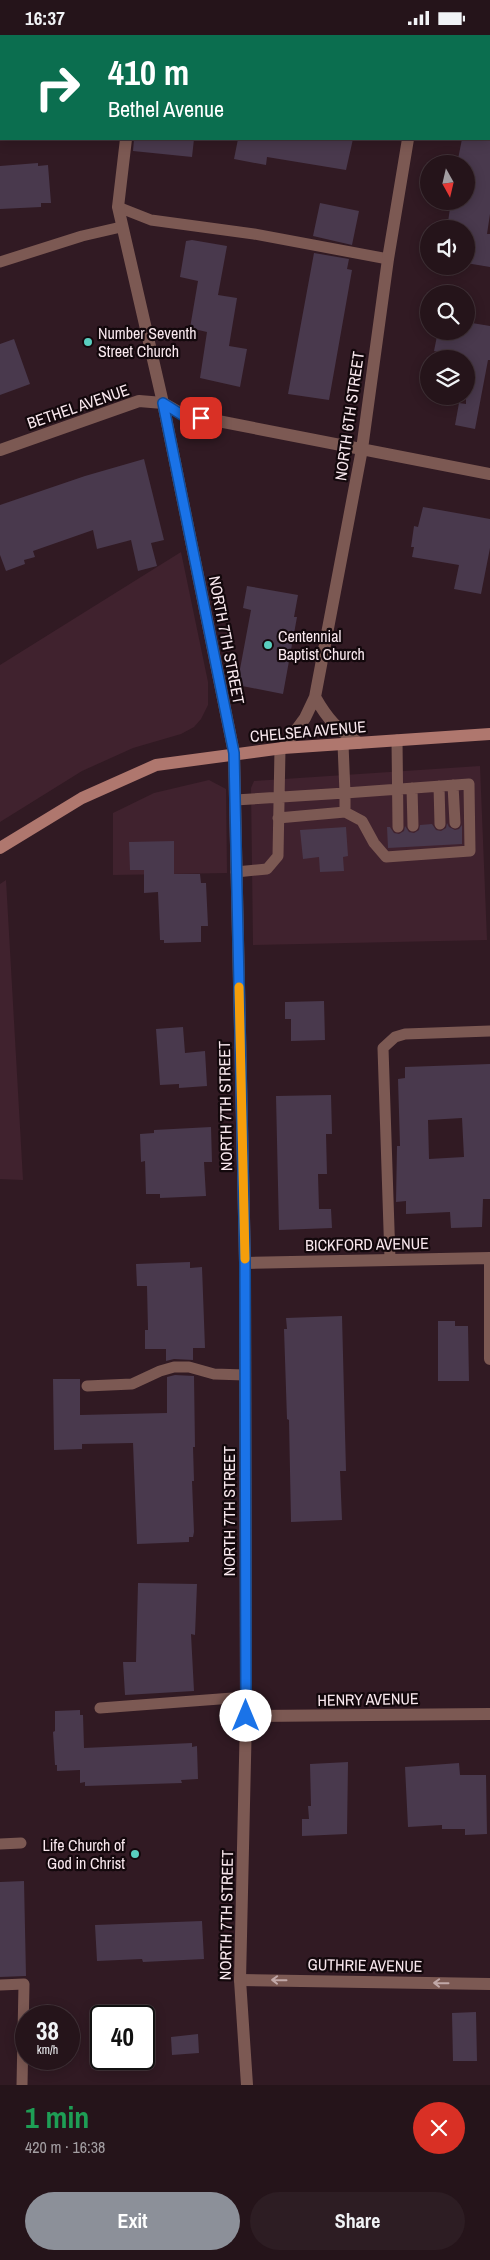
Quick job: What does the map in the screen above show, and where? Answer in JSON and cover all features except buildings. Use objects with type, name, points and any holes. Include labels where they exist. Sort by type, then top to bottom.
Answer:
[{"type":"main road","name":"CHELSEA AVENUE","points":[[0,848],[82,798],[156,765],[281,748],[490,735]]},
{"type":"street","name":"NORTH 7TH STREET","points":[[126,140],[118,207],[163,403],[234,753],[245,1263],[246,1716],[240,1980],[247,2085]]},
{"type":"street","name":"NORTH 6TH STREET","points":[[281,748],[305,718],[315,697],[362,449],[388,259],[408,140]]},
{"type":"street","name":"BETHEL AVENUE","points":[[0,450],[139,401],[163,403],[182,415],[490,473]]},
{"type":"street","points":[[315,697],[327,717],[340,731],[359,743]]},
{"type":"street","points":[[490,1258],[490,1359]]},
{"type":"street","name":"BICKFORD AVENUE","points":[[245,1263],[490,1258]]},
{"type":"street","name":"HENRY AVENUE","points":[[246,1716],[490,1714]]},
{"type":"street","name":"GUTHRIE AVENUE","points":[[240,1980],[490,1984]]},
{"type":"lane","points":[[118,207],[151,220],[254,234],[388,259]]},
{"type":"lane","points":[[0,262],[82,236],[122,227]]},
{"type":"lane","points":[[397,740],[398,827]]},
{"type":"lane","points":[[343,744],[345,812]]},
{"type":"lane","points":[[236,872],[267,869],[278,856],[278,798],[281,748]]},
{"type":"lane","points":[[235,800],[469,784],[470,851],[456,848],[440,849],[399,852],[386,857],[374,843],[362,821],[345,812],[278,817]]},
{"type":"lane","points":[[453,785],[455,823]]},
{"type":"lane","points":[[438,786],[440,824]]},
{"type":"lane","points":[[412,788],[413,826]]},
{"type":"lane","points":[[390,1259],[383,1048],[395,1037],[405,1034],[490,1031]]},
{"type":"lane","points":[[87,1386],[132,1384],[160,1371],[174,1367],[190,1367],[214,1373],[245,1375]]},
{"type":"lane","points":[[100,1708],[246,1697]]},
{"type":"lane","points":[[0,1844],[21,1843]]},
{"type":"lane","points":[[0,1985],[24,1984],[22,2085]]},
{"type":"shaded area","points":[[181,552],[208,682],[208,705],[201,719],[194,727],[181,734],[133,748],[82,771],[0,822],[0,665]]},
{"type":"shaded area","points":[[480,766],[487,940],[253,945],[251,788],[254,781]]},
{"type":"shaded area","points":[[209,780],[226,789],[227,873],[113,875],[113,813],[154,793]]},
{"type":"shaded area","points":[[6,880],[23,1180],[0,1179],[0,884]]},
{"type":"slow traffic","points":[[239,987],[245,1259]]},
{"type":"place","name":"Number Seventh Street Church","points":[[88,342]]},
{"type":"place","name":"Centennial Baptist Church","points":[[268,645]]},
{"type":"place","name":"Life Church of God in Christ","points":[[135,1854]]},
{"type":"route","points":[[201,418],[182,415],[163,403],[234,753],[245,1263],[246,1716]]}]
